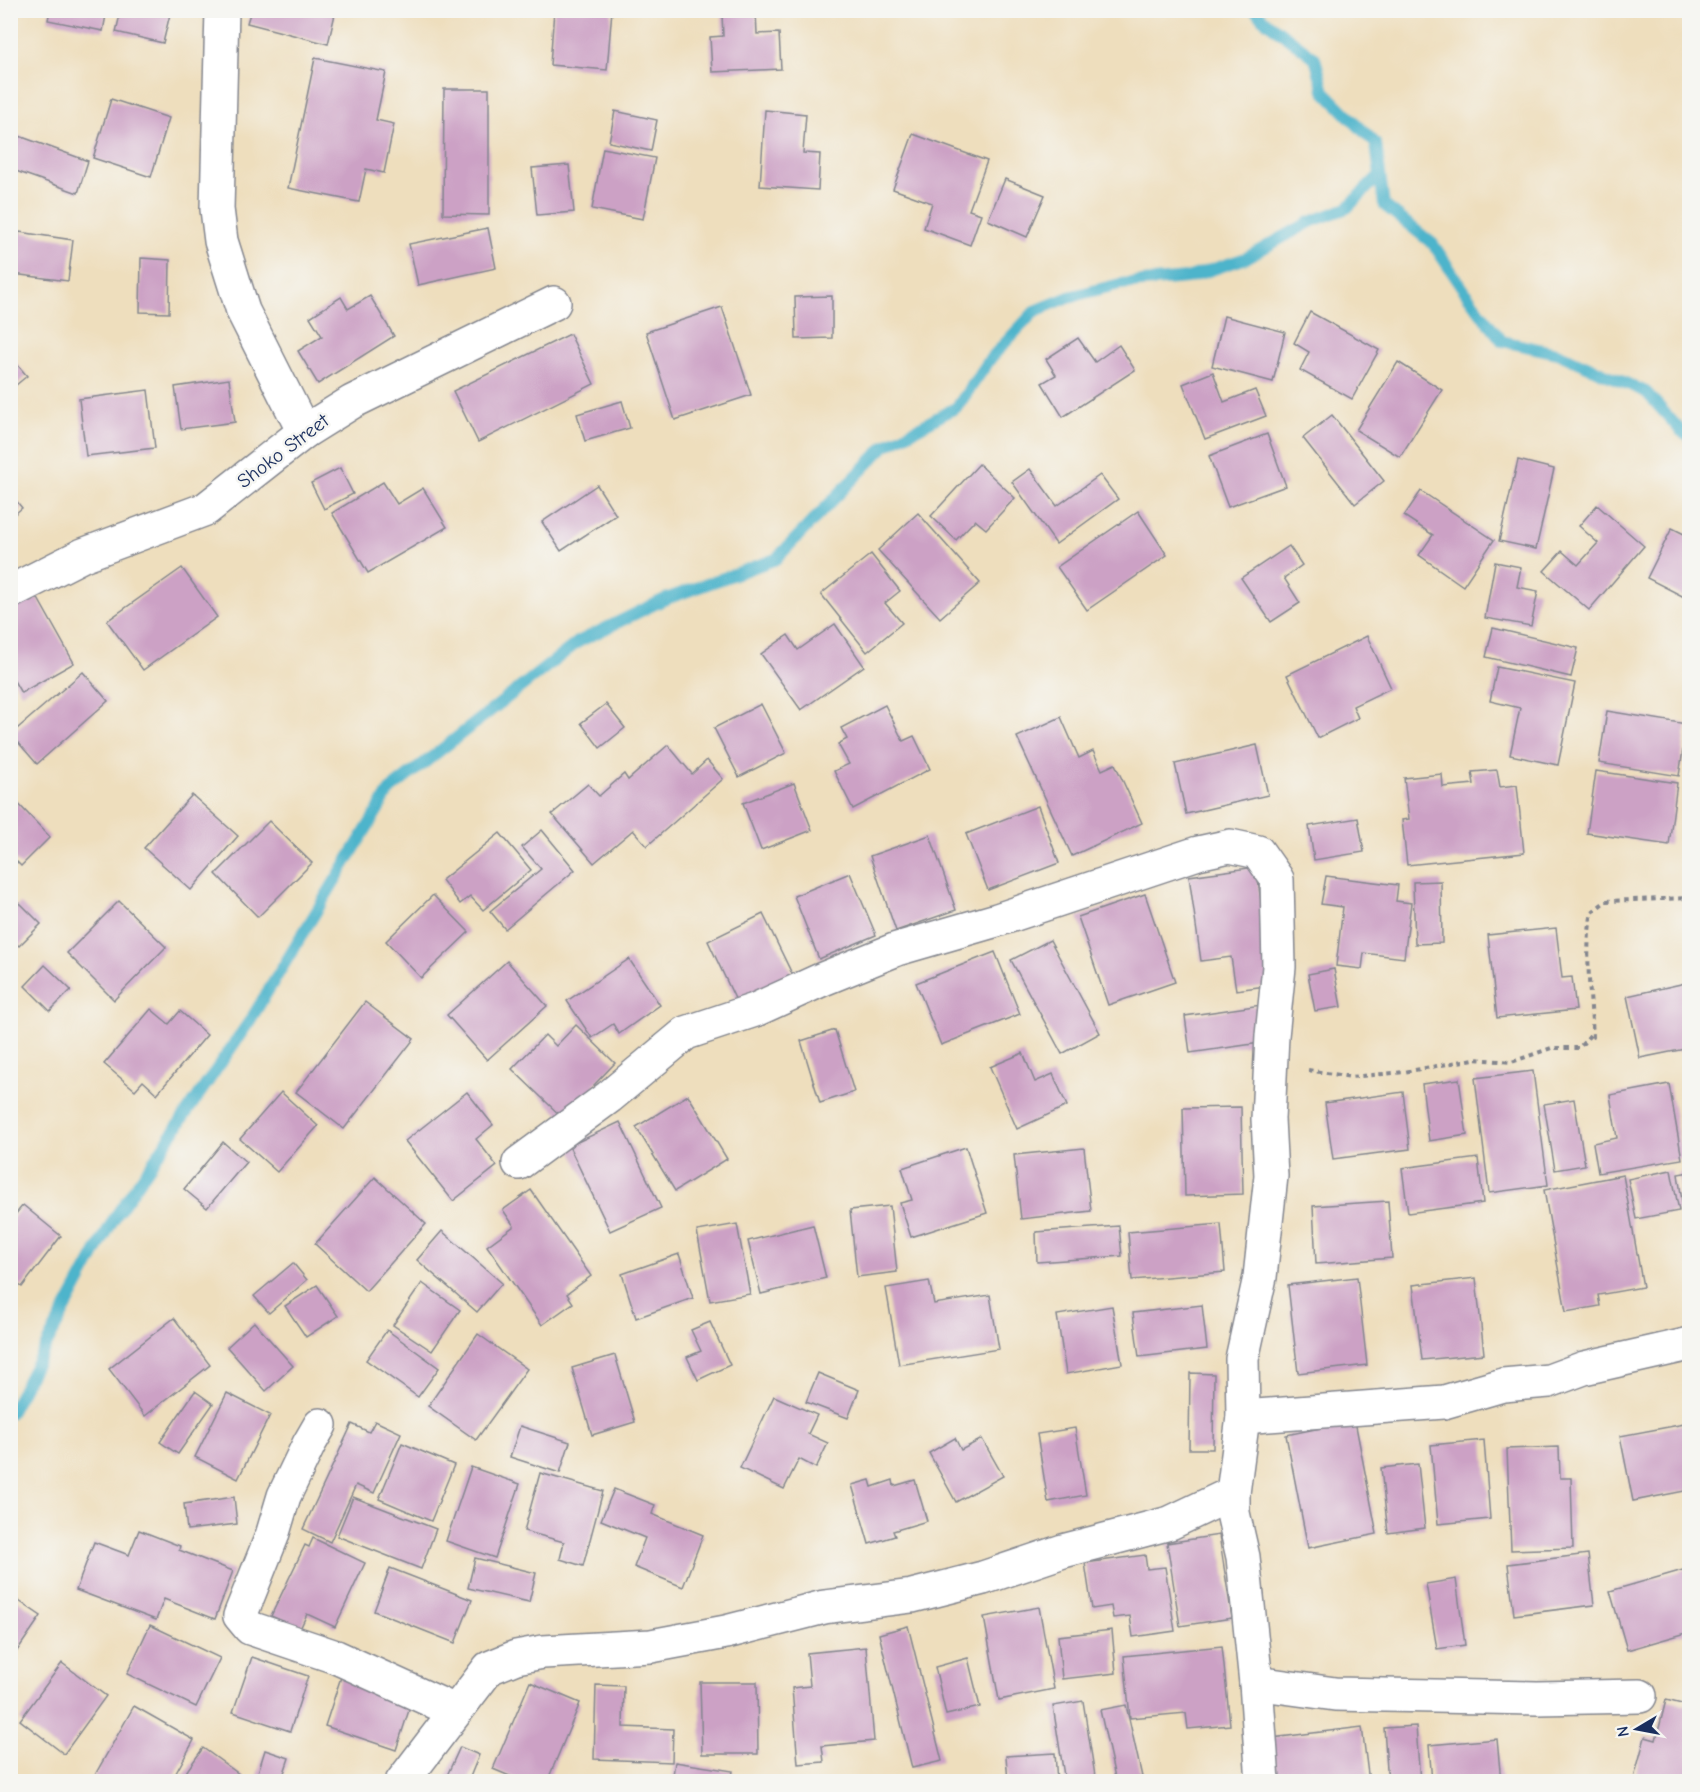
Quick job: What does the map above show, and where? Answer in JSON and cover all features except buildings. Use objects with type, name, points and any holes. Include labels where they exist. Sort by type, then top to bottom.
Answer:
[{"type":"street","points":[[222,10],[217,209],[221,242],[243,311],[304,432]]},
{"type":"street","name":"Shoko Street","points":[[10,592],[83,555],[206,509],[304,432],[352,402],[554,303]]},
{"type":"street","points":[[519,1163],[609,1097],[686,1033],[755,1010],[897,949],[997,920],[1198,853],[1230,846],[1258,852],[1277,879],[1279,967],[1268,1119],[1271,1176],[1260,1278],[1242,1359],[1243,1417],[1233,1493],[1233,1513],[1243,1557],[1263,1782]]},
{"type":"street","points":[[1243,1417],[1444,1402],[1503,1385],[1549,1381],[1584,1368],[1689,1344]]},
{"type":"street","points":[[320,1425],[284,1496],[272,1536],[240,1616],[250,1628],[336,1657],[455,1711]]},
{"type":"street","points":[[402,1782],[489,1668],[516,1657],[543,1652],[651,1646],[726,1632],[824,1607],[912,1596],[983,1578],[1063,1551],[1170,1523],[1233,1493]]},
{"type":"street","points":[[1256,1683],[1335,1694],[1537,1698],[1640,1696]]},
{"type":"path","points":[[1271,1064],[1351,1077],[1404,1072],[1474,1059],[1512,1062],[1551,1048],[1579,1048],[1591,1034],[1593,1037],[1589,956],[1589,923],[1592,912],[1606,901],[1689,898]]},
{"type":"waterway","points":[[1255,10],[1263,19],[1315,58],[1324,91],[1376,144],[1384,205],[1433,244],[1502,341],[1557,353],[1646,392],[1681,431],[1690,436]]},
{"type":"waterway","points":[[10,1413],[113,1220],[251,1019],[390,790],[578,642],[663,600],[776,559],[885,446],[957,407],[991,358],[1035,311],[1069,297],[1120,284],[1187,278],[1246,258],[1310,222],[1347,208],[1379,176]]}]
